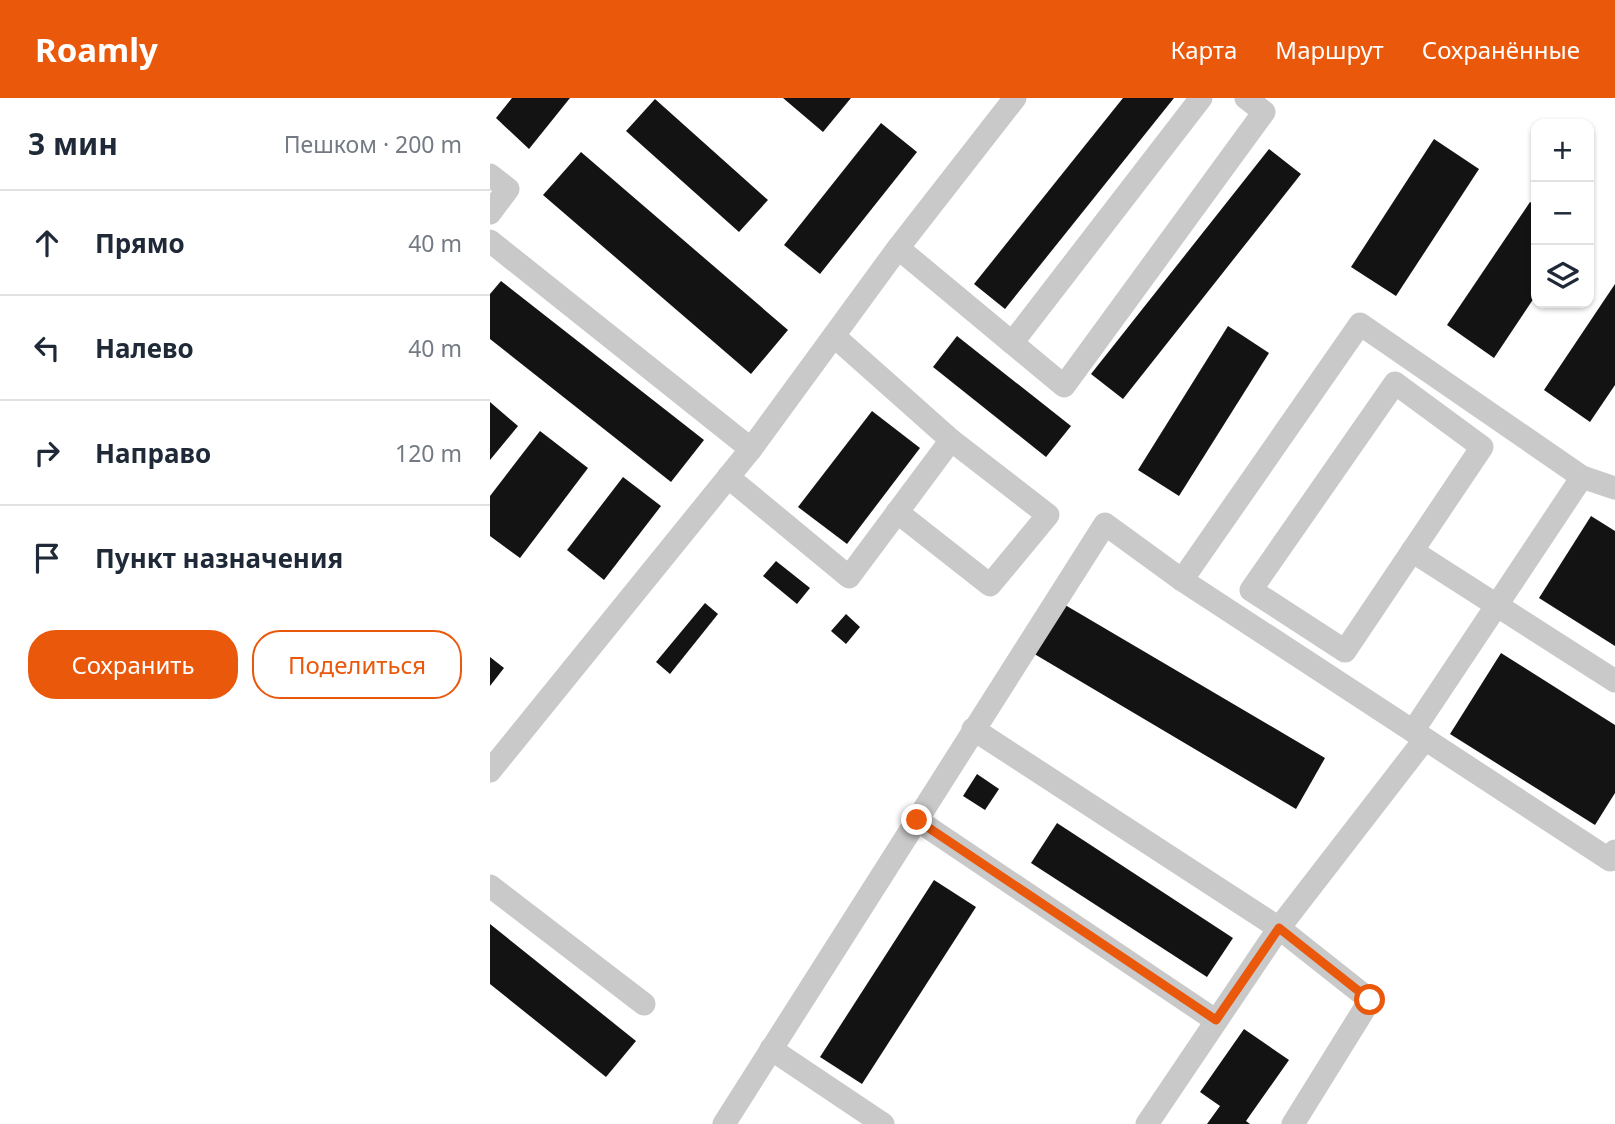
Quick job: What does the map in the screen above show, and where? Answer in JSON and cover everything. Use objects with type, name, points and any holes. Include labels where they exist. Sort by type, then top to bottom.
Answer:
[{"type":"lane","points":[[490,771],[751,449],[898,248],[1015,98]]},
{"type":"lane","points":[[1012,343],[1201,98]]},
{"type":"lane","points":[[898,248],[1064,386],[1264,112],[1246,98]]},
{"type":"lane","points":[[490,175],[508,189],[490,212]]},
{"type":"lane","points":[[490,241],[751,449]]},
{"type":"lane","points":[[1182,580],[1360,324],[1582,477],[1615,488]]},
{"type":"lane","points":[[834,337],[951,440],[1048,515],[990,585],[897,512]]},
{"type":"lane","points":[[1395,383],[1482,447],[1412,551],[1345,651],[1251,590],[1395,383]]},
{"type":"lane","points":[[728,477],[849,577],[951,440]]},
{"type":"lane","points":[[1147,1124],[1279,928],[1419,735],[1497,605],[1582,477]]},
{"type":"lane","points":[[724,1124],[1105,524],[1182,580],[1610,860],[1615,851]]},
{"type":"lane","points":[[1412,551],[1615,681]]},
{"type":"lane","points":[[973,729],[1279,928],[1370,1000],[1293,1124]]},
{"type":"lane","points":[[917,820],[1216,1020]]},
{"type":"lane","points":[[490,886],[644,1004]]},
{"type":"lane","points":[[771,1049],[883,1124]]},
{"type":"building","points":[[512,98],[570,98],[529,149],[496,118]]},
{"type":"building","points":[[783,98],[851,98],[823,132]]},
{"type":"building","points":[[1123,98],[1174,98],[1005,309],[974,284]]},
{"type":"building","points":[[655,99],[768,200],[739,232],[626,131]]},
{"type":"building","points":[[881,123],[917,152],[820,274],[784,245]]},
{"type":"building","points":[[1434,139],[1479,169],[1396,296],[1351,267]]},
{"type":"building","points":[[1269,149],[1301,174],[1123,399],[1091,374]]},
{"type":"building","points":[[581,152],[788,330],[751,374],[543,195]]},
{"type":"building","points":[[1531,203],[1531,302],[1494,358],[1447,325]]},
{"type":"building","points":[[501,281],[704,440],[671,482],[490,339],[490,294]]},
{"type":"building","points":[[1615,284],[1615,385],[1590,422],[1544,390]]},
{"type":"building","points":[[1228,326],[1269,353],[1179,496],[1138,470]]},
{"type":"building","points":[[957,336],[1071,426],[1046,457],[933,367]]},
{"type":"building","points":[[490,402],[518,426],[490,460]]},
{"type":"building","points":[[872,411],[920,448],[847,544],[798,507]]},
{"type":"building","points":[[540,431],[588,468],[520,558],[490,536],[490,496]]},
{"type":"building","points":[[623,477],[661,506],[604,580],[567,550]]},
{"type":"building","points":[[1591,516],[1615,531],[1615,646],[1539,598]]},
{"type":"building","points":[[776,561],[810,588],[797,604],[763,576]]},
{"type":"building","points":[[1060,602],[1325,758],[1296,809],[1031,652]]},
{"type":"building","points":[[705,603],[718,614],[670,674],[656,662]]},
{"type":"building","points":[[846,614],[860,627],[846,644],[831,631]]},
{"type":"building","points":[[1501,653],[1615,725],[1615,793],[1595,825],[1450,734]]},
{"type":"building","points":[[490,657],[504,668],[490,686]]},
{"type":"building","points":[[977,774],[999,789],[985,810],[963,796]]},
{"type":"building","points":[[1057,823],[1233,938],[1207,977],[1031,863]]},
{"type":"building","points":[[934,880],[976,907],[862,1084],[820,1057]]},
{"type":"building","points":[[490,924],[636,1041],[606,1077],[490,984]]},
{"type":"building","points":[[1244,1029],[1289,1060],[1246,1121],[1250,1124],[1207,1124],[1220,1106],[1200,1092]]},
{"type":"route","points":[[917,820],[1216,1020],[1279,928],[1370,1000]]}]
